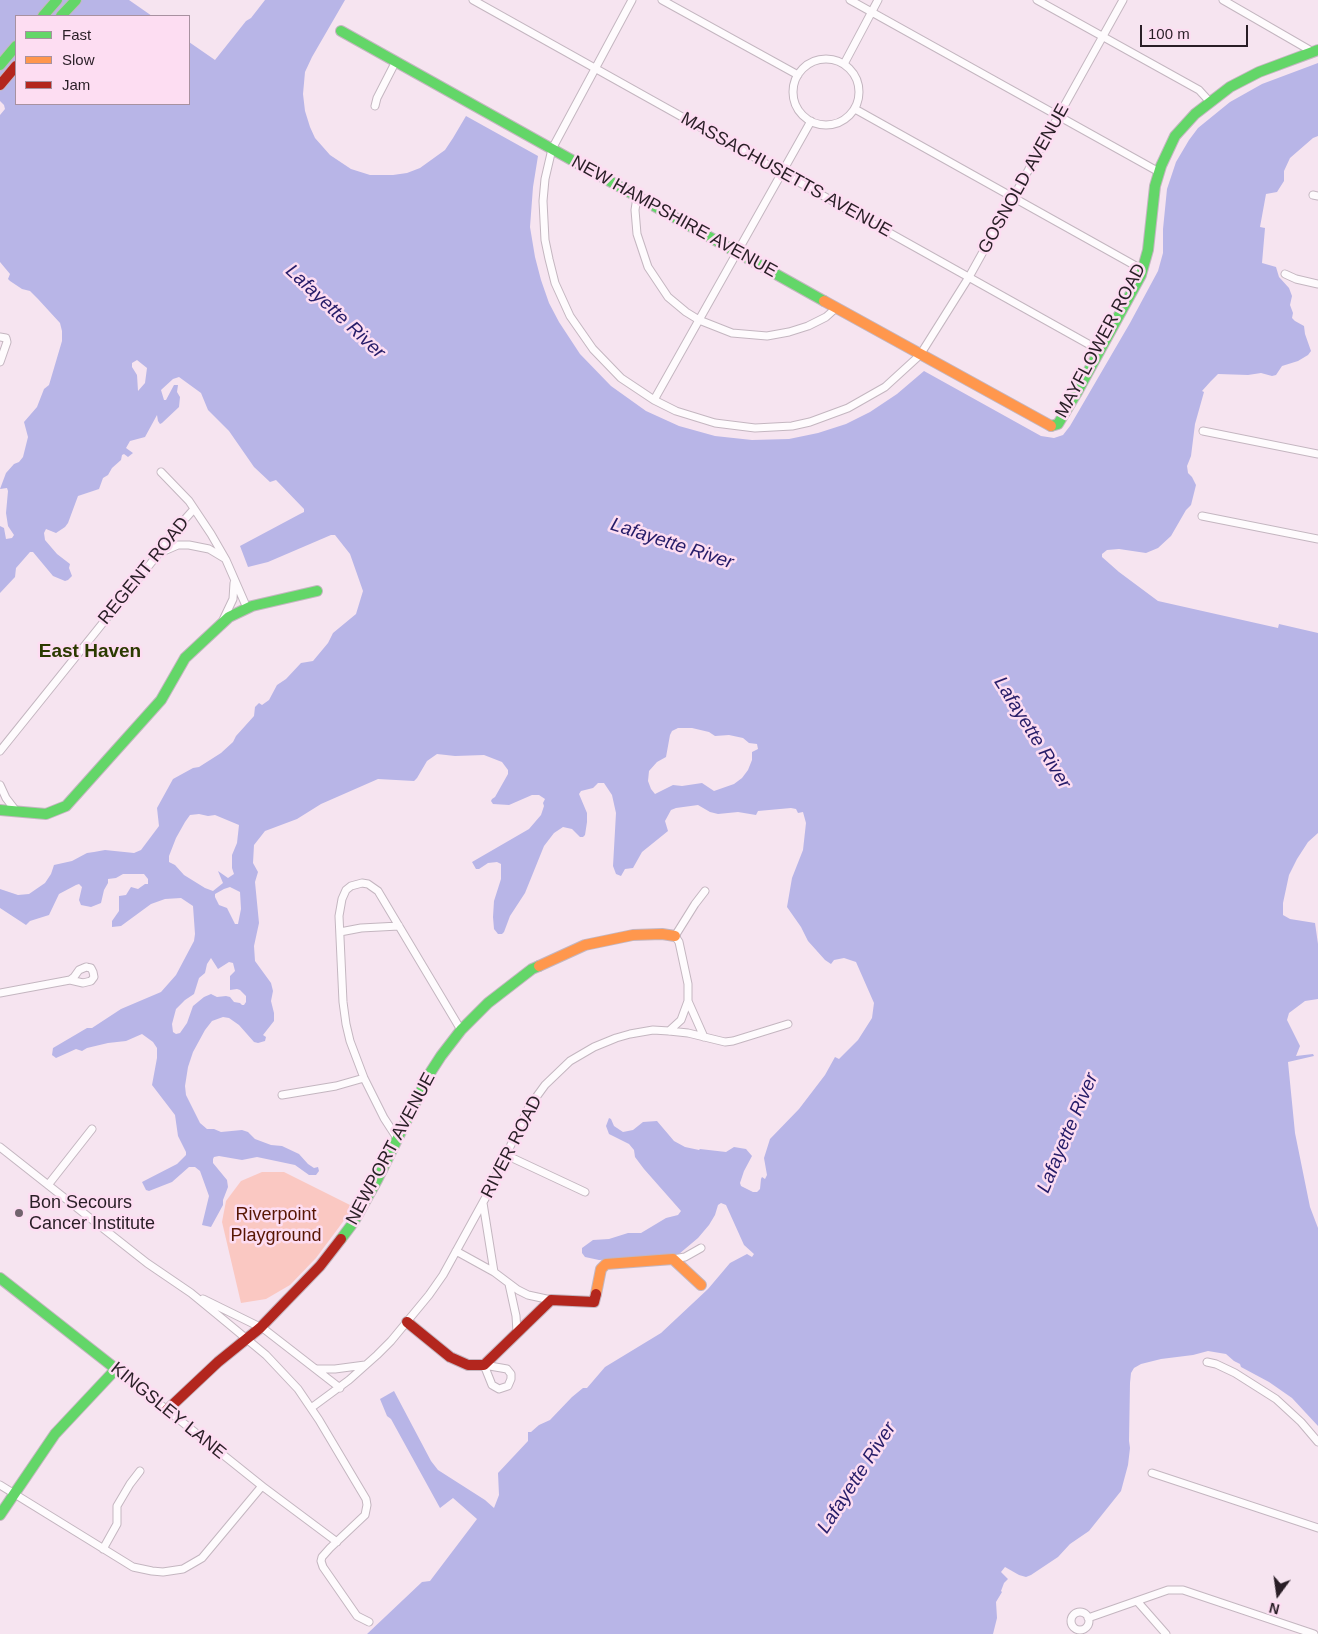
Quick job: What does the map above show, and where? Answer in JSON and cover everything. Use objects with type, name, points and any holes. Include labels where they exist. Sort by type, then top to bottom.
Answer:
[{"type":"street","points":[[44,15],[57,0]]},
{"type":"street","points":[[62,15],[76,0]]},
{"type":"street","name":"MASSACHUSETTS AVENUE","points":[[473,0],[1099,350]]},
{"type":"street","points":[[632,0],[552,149],[545,179],[543,220],[548,259],[560,296],[570,316],[593,350],[621,378],[654,400],[676,411],[715,423],[755,428],[792,426],[827,417],[869,397],[892,382],[920,355]]},
{"type":"street","points":[[662,0],[798,75]]},
{"type":"street","points":[[850,0],[1159,172]]},
{"type":"street","points":[[844,64],[878,0]]},
{"type":"street","points":[[1037,0],[1199,90],[1210,102]]},
{"type":"street","name":"GOSNOLD AVENUE","points":[[920,355],[969,277],[1123,0]]},
{"type":"street","points":[[1222,0],[1315,51]]},
{"type":"street","name":"NEW HAMPSHIRE AVENUE","points":[[341,31],[1006,403]]},
{"type":"street","points":[[0,65],[15,47]]},
{"type":"street","name":"MAYFLOWER ROAD","points":[[1006,403],[1046,425],[1054,426],[1058,424],[1143,270],[1148,250],[1154,186],[1175,136],[1195,114],[1243,80],[1315,51]]},
{"type":"street","points":[[818,60],[831,60],[844,64],[854,74],[859,88],[855,109],[839,123],[824,125],[810,121],[800,113],[794,101],[794,88],[798,75],[807,66],[818,60]]},
{"type":"street","points":[[375,106],[377,98],[396,62]]},
{"type":"street","points":[[0,84],[15,67]]},
{"type":"street","points":[[855,109],[1143,270]]},
{"type":"street","points":[[654,400],[810,121]]},
{"type":"street","points":[[637,197],[635,210],[637,234],[648,267],[668,296],[686,312],[699,320],[732,333],[755,336],[773,335],[808,326],[826,317],[836,308]]},
{"type":"street","points":[[1285,274],[1296,279],[1318,284]]},
{"type":"street","points":[[0,336],[6,338],[7,342],[0,362]]},
{"type":"street","points":[[1203,431],[1318,454]]},
{"type":"street","points":[[161,472],[194,509],[211,534],[226,560],[247,608]]},
{"type":"street","name":"REGENT ROAD","points":[[0,751],[194,509]]},
{"type":"street","points":[[1202,516],[1318,539]]},
{"type":"street","points":[[159,553],[178,545],[189,544],[209,549],[226,560]]},
{"type":"street","points":[[220,624],[232,599],[235,581]]},
{"type":"street","points":[[0,810],[46,814],[66,806],[161,700],[185,658],[220,624],[247,608],[316,590]]},
{"type":"street","points":[[0,785],[6,798],[16,811]]},
{"type":"street","points":[[397,1138],[384,1118],[364,1078],[350,1041],[346,1024],[343,1002],[340,908],[346,890],[351,886],[362,883],[368,884],[378,891],[461,1030]]},
{"type":"street","points":[[669,1030],[681,1020],[688,1001],[688,984],[680,942],[674,936],[705,891]]},
{"type":"street","points":[[340,932],[361,928],[399,926]]},
{"type":"street","name":"NEWPORT AVENUE","points":[[167,1410],[218,1362],[260,1328],[320,1266],[338,1244],[353,1223],[377,1180],[430,1073],[461,1030],[492,1000],[515,980],[532,969],[585,945],[643,934],[670,934],[674,936]]},
{"type":"street","points":[[0,993],[70,980]]},
{"type":"street","points":[[688,1001],[704,1037]]},
{"type":"street","name":"RIVER ROAD","points":[[311,1408],[340,1388],[366,1365],[407,1322],[439,1281],[483,1203],[529,1107],[545,1085],[570,1061],[594,1047],[616,1038],[653,1030],[669,1030],[717,1041],[733,1041],[788,1024]]},
{"type":"street","points":[[282,1095],[336,1086],[364,1078]]},
{"type":"street","points":[[48,1185],[92,1129]]},
{"type":"street","points":[[0,1147],[147,1263],[191,1293],[247,1338],[298,1389],[366,1499],[365,1516],[322,1557],[322,1565],[357,1616],[369,1622]]},
{"type":"street","points":[[506,1155],[585,1192]]},
{"type":"street","points":[[483,1203],[494,1272]]},
{"type":"street","points":[[456,1251],[494,1272],[509,1284],[528,1295],[551,1300],[594,1302],[601,1269],[606,1264],[674,1259],[685,1257],[701,1248]]},
{"type":"street","points":[[674,1259],[700,1285]]},
{"type":"street","name":"KINGSLEY LANE","points":[[0,1278],[262,1486],[337,1542]]},
{"type":"street","points":[[509,1284],[515,1308],[517,1332]]},
{"type":"street","points":[[191,1293],[260,1328],[284,1343],[340,1388]]},
{"type":"street","points":[[407,1322],[450,1357],[468,1365],[484,1366],[551,1300]]},
{"type":"street","points":[[1208,1362],[1235,1374],[1276,1399],[1301,1422],[1318,1442]]},
{"type":"street","points":[[316,1369],[335,1369],[366,1365]]},
{"type":"street","points":[[0,1515],[55,1434],[116,1369]]},
{"type":"street","points":[[103,1549],[117,1524],[117,1506],[140,1471]]},
{"type":"street","points":[[1152,1473],[1318,1528]]},
{"type":"street","points":[[0,1485],[133,1567],[163,1572],[183,1568],[202,1558],[262,1486]]},
{"type":"street","points":[[1088,1618],[1168,1590],[1183,1590],[1314,1634]]},
{"type":"street","points":[[1137,1602],[1166,1634]]},
{"type":"green space","name":"Riverpoint Playground","points":[[262,1172],[284,1172],[354,1207],[316,1258],[290,1285],[266,1299],[241,1303],[222,1222],[226,1201],[241,1181]]},
{"type":"water","name":"Lafayette River","points":[[0,0],[129,0],[151,15],[15,15],[15,105],[190,105],[190,43],[215,60],[265,0],[345,0],[305,72],[303,94],[305,111],[315,138],[330,155],[351,169],[370,175],[407,173],[420,168],[445,150],[466,116],[538,156],[530,227],[535,257],[549,303],[580,354],[611,386],[646,411],[679,426],[715,436],[752,440],[789,439],[818,433],[846,424],[870,412],[897,394],[924,371],[1041,436],[1054,438],[1063,435],[1070,426],[1158,271],[1163,253],[1167,189],[1176,162],[1189,140],[1198,128],[1230,102],[1262,84],[1318,63],[1318,136],[1313,138],[1290,158],[1284,171],[1284,181],[1277,192],[1266,194],[1260,227],[1265,228],[1262,263],[1276,267],[1279,277],[1289,288],[1292,296],[1290,305],[1293,313],[1292,318],[1304,326],[1311,351],[1298,361],[1282,366],[1276,375],[1272,376],[1261,373],[1248,375],[1218,374],[1202,391],[1204,392],[1195,424],[1191,456],[1187,466],[1188,473],[1196,485],[1191,505],[1171,536],[1158,548],[1146,553],[1119,549],[1107,550],[1102,554],[1102,557],[1158,601],[1278,628],[1279,624],[1318,633],[1318,833],[1308,842],[1289,875],[1283,903],[1283,915],[1290,919],[1315,923],[1318,944],[1318,999],[1305,1001],[1289,1013],[1287,1020],[1300,1046],[1296,1056],[1313,1054],[1314,1056],[1288,1062],[1295,1133],[1310,1207],[1318,1228],[1318,1426],[1292,1398],[1269,1382],[1241,1367],[1240,1364],[1226,1354],[1208,1351],[1161,1359],[1141,1364],[1134,1368],[1131,1373],[1130,1383],[1130,1448],[1128,1465],[1121,1491],[1089,1531],[1070,1544],[1058,1557],[1031,1575],[1026,1577],[1019,1575],[1005,1567],[1001,1572],[1008,1579],[1004,1583],[1002,1592],[996,1602],[997,1618],[993,1634],[367,1634],[422,1582],[430,1581],[477,1519],[453,1498],[440,1508],[391,1419],[387,1416],[380,1399],[394,1391],[431,1461],[438,1470],[485,1500],[494,1508],[499,1495],[498,1473],[528,1441],[528,1432],[550,1420],[572,1397],[583,1388],[587,1388],[605,1367],[661,1333],[708,1289],[730,1263],[747,1254],[752,1257],[754,1254],[744,1245],[726,1205],[721,1203],[718,1205],[709,1225],[698,1238],[679,1254],[668,1257],[599,1260],[585,1257],[582,1253],[582,1248],[593,1240],[609,1239],[628,1233],[641,1233],[666,1218],[678,1215],[681,1211],[644,1169],[635,1157],[634,1150],[629,1144],[609,1134],[606,1126],[609,1118],[614,1126],[623,1132],[633,1130],[643,1122],[657,1121],[674,1141],[685,1147],[726,1152],[734,1147],[746,1149],[752,1156],[740,1183],[741,1186],[757,1192],[760,1189],[762,1177],[765,1179],[767,1175],[764,1158],[770,1139],[799,1109],[825,1075],[835,1057],[839,1059],[858,1040],[872,1018],[874,1003],[856,962],[844,958],[834,960],[831,964],[825,960],[808,941],[787,907],[792,878],[803,850],[806,823],[803,812],[798,813],[796,809],[791,808],[758,811],[756,815],[738,812],[718,814],[698,805],[676,808],[671,810],[665,821],[668,831],[642,852],[633,868],[625,869],[621,876],[616,874],[613,866],[616,813],[612,795],[604,783],[598,783],[593,788],[581,791],[579,794],[587,813],[585,835],[580,837],[572,829],[563,827],[554,833],[544,846],[525,893],[510,916],[504,932],[498,934],[494,929],[493,917],[494,901],[501,879],[501,864],[497,862],[488,863],[476,869],[472,862],[529,829],[541,815],[545,799],[539,795],[532,795],[509,805],[493,804],[492,799],[508,774],[508,770],[502,762],[484,755],[455,756],[437,754],[427,761],[414,781],[378,779],[321,804],[297,819],[265,831],[254,845],[253,863],[258,872],[255,882],[259,923],[254,946],[255,961],[271,983],[274,1021],[263,1035],[266,1037],[265,1041],[258,1043],[254,1042],[239,1025],[229,1018],[223,1017],[212,1021],[193,1052],[188,1067],[185,1086],[186,1095],[200,1123],[207,1129],[221,1132],[242,1130],[248,1132],[255,1139],[271,1145],[282,1146],[299,1154],[308,1164],[314,1168],[318,1167],[319,1171],[316,1175],[309,1175],[295,1165],[257,1157],[242,1160],[219,1156],[214,1157],[213,1163],[227,1180],[228,1187],[223,1205],[211,1227],[202,1225],[209,1196],[200,1171],[195,1167],[189,1167],[172,1182],[149,1191],[146,1190],[142,1182],[177,1164],[186,1155],[178,1136],[175,1115],[152,1085],[157,1048],[153,1042],[142,1034],[126,1041],[108,1043],[82,1051],[76,1049],[56,1058],[52,1055],[53,1048],[87,1028],[92,1028],[121,1009],[161,992],[176,975],[194,941],[193,906],[181,898],[165,899],[151,904],[121,926],[112,927],[112,921],[119,911],[119,896],[126,895],[131,887],[138,889],[148,884],[148,879],[144,874],[123,874],[116,878],[108,879],[101,903],[91,907],[81,905],[79,900],[82,887],[79,884],[59,894],[49,915],[30,921],[26,925],[0,908],[0,889],[18,895],[29,894],[45,883],[54,865],[72,861],[87,853],[105,850],[134,853],[141,850],[159,826],[157,808],[173,779],[193,768],[199,767],[221,753],[233,742],[254,716],[255,707],[259,703],[262,705],[269,700],[277,685],[286,679],[301,663],[313,661],[328,643],[333,633],[356,614],[363,591],[350,554],[335,535],[268,562],[248,567],[240,546],[304,512],[304,509],[276,480],[270,482],[254,467],[229,431],[208,410],[201,393],[179,377],[173,379],[161,390],[164,400],[166,400],[174,385],[178,385],[179,407],[160,424],[157,415],[145,437],[130,441],[126,448],[133,453],[128,457],[124,454],[122,455],[121,460],[103,478],[99,489],[78,496],[65,527],[56,533],[46,529],[44,533],[45,540],[57,554],[70,564],[69,568],[72,576],[65,581],[53,576],[33,552],[30,552],[16,568],[15,577],[0,593],[0,526],[4,528],[6,539],[12,538],[14,535],[8,526],[6,513],[8,491],[7,488],[0,489],[6,473],[23,457],[28,437],[24,422],[37,407],[44,389],[49,385],[62,341],[60,323],[30,291],[22,289],[8,279],[10,274],[0,262],[0,115],[5,109],[0,101]],"holes":[[[137,360],[147,368],[145,383],[138,391],[137,375],[132,367],[132,363]],[[678,728],[692,728],[709,732],[715,736],[729,735],[743,738],[749,743],[757,744],[758,749],[752,752],[752,760],[748,770],[734,784],[714,791],[702,783],[682,786],[673,785],[655,794],[648,781],[649,771],[657,762],[666,757],[670,735],[672,731]],[[190,815],[215,815],[239,825],[237,843],[232,855],[234,874],[228,878],[218,871],[223,883],[213,891],[184,875],[175,865],[169,862],[169,856],[176,838],[185,822]],[[230,887],[240,892],[241,909],[238,924],[235,924],[227,908],[219,905],[215,897],[215,894]],[[211,958],[218,969],[229,962],[233,963],[235,971],[230,976],[230,990],[240,990],[246,996],[246,1002],[242,1005],[234,1002],[230,997],[217,997],[211,994],[204,997],[193,1006],[187,1023],[180,1033],[176,1034],[173,1032],[172,1024],[176,1009],[194,994],[199,978],[205,973]]]},
{"type":"traffic: fast","points":[[44,15],[57,0]]},
{"type":"traffic: fast","points":[[62,15],[76,0]]},
{"type":"traffic: fast","points":[[341,31],[824,301]]},
{"type":"traffic: fast","points":[[0,65],[15,47]]},
{"type":"traffic: fast","points":[[1051,426],[1058,424],[1076,394],[1141,275],[1148,250],[1155,186],[1161,166],[1175,136],[1195,114],[1230,87],[1259,72],[1318,50]]},
{"type":"traffic: fast","points":[[0,810],[46,814],[66,806],[161,700],[185,658],[229,617],[252,606],[317,591]]},
{"type":"traffic: fast","points":[[341,1239],[353,1223],[377,1180],[430,1073],[441,1056],[461,1030],[488,1003],[532,969],[539,966]]},
{"type":"traffic: fast","points":[[0,1278],[116,1369],[55,1434],[0,1515]]},
{"type":"traffic: slow","points":[[824,301],[1051,426]]},
{"type":"traffic: slow","points":[[539,966],[585,945],[633,935],[662,934],[675,936]]},
{"type":"traffic: slow","points":[[596,1294],[601,1269],[606,1264],[673,1259],[701,1285]]},
{"type":"traffic: jam","points":[[0,85],[15,67]]},
{"type":"traffic: jam","points":[[167,1410],[218,1362],[260,1328],[320,1266],[341,1239]]},
{"type":"traffic: jam","points":[[407,1322],[450,1357],[468,1365],[484,1365],[551,1300],[594,1302],[596,1294]]},
{"type":"place","name":"Bon Secours Cancer Institute","points":[[19,1213]]},
{"type":"district","name":"East Haven","points":[[90,652]]}]
